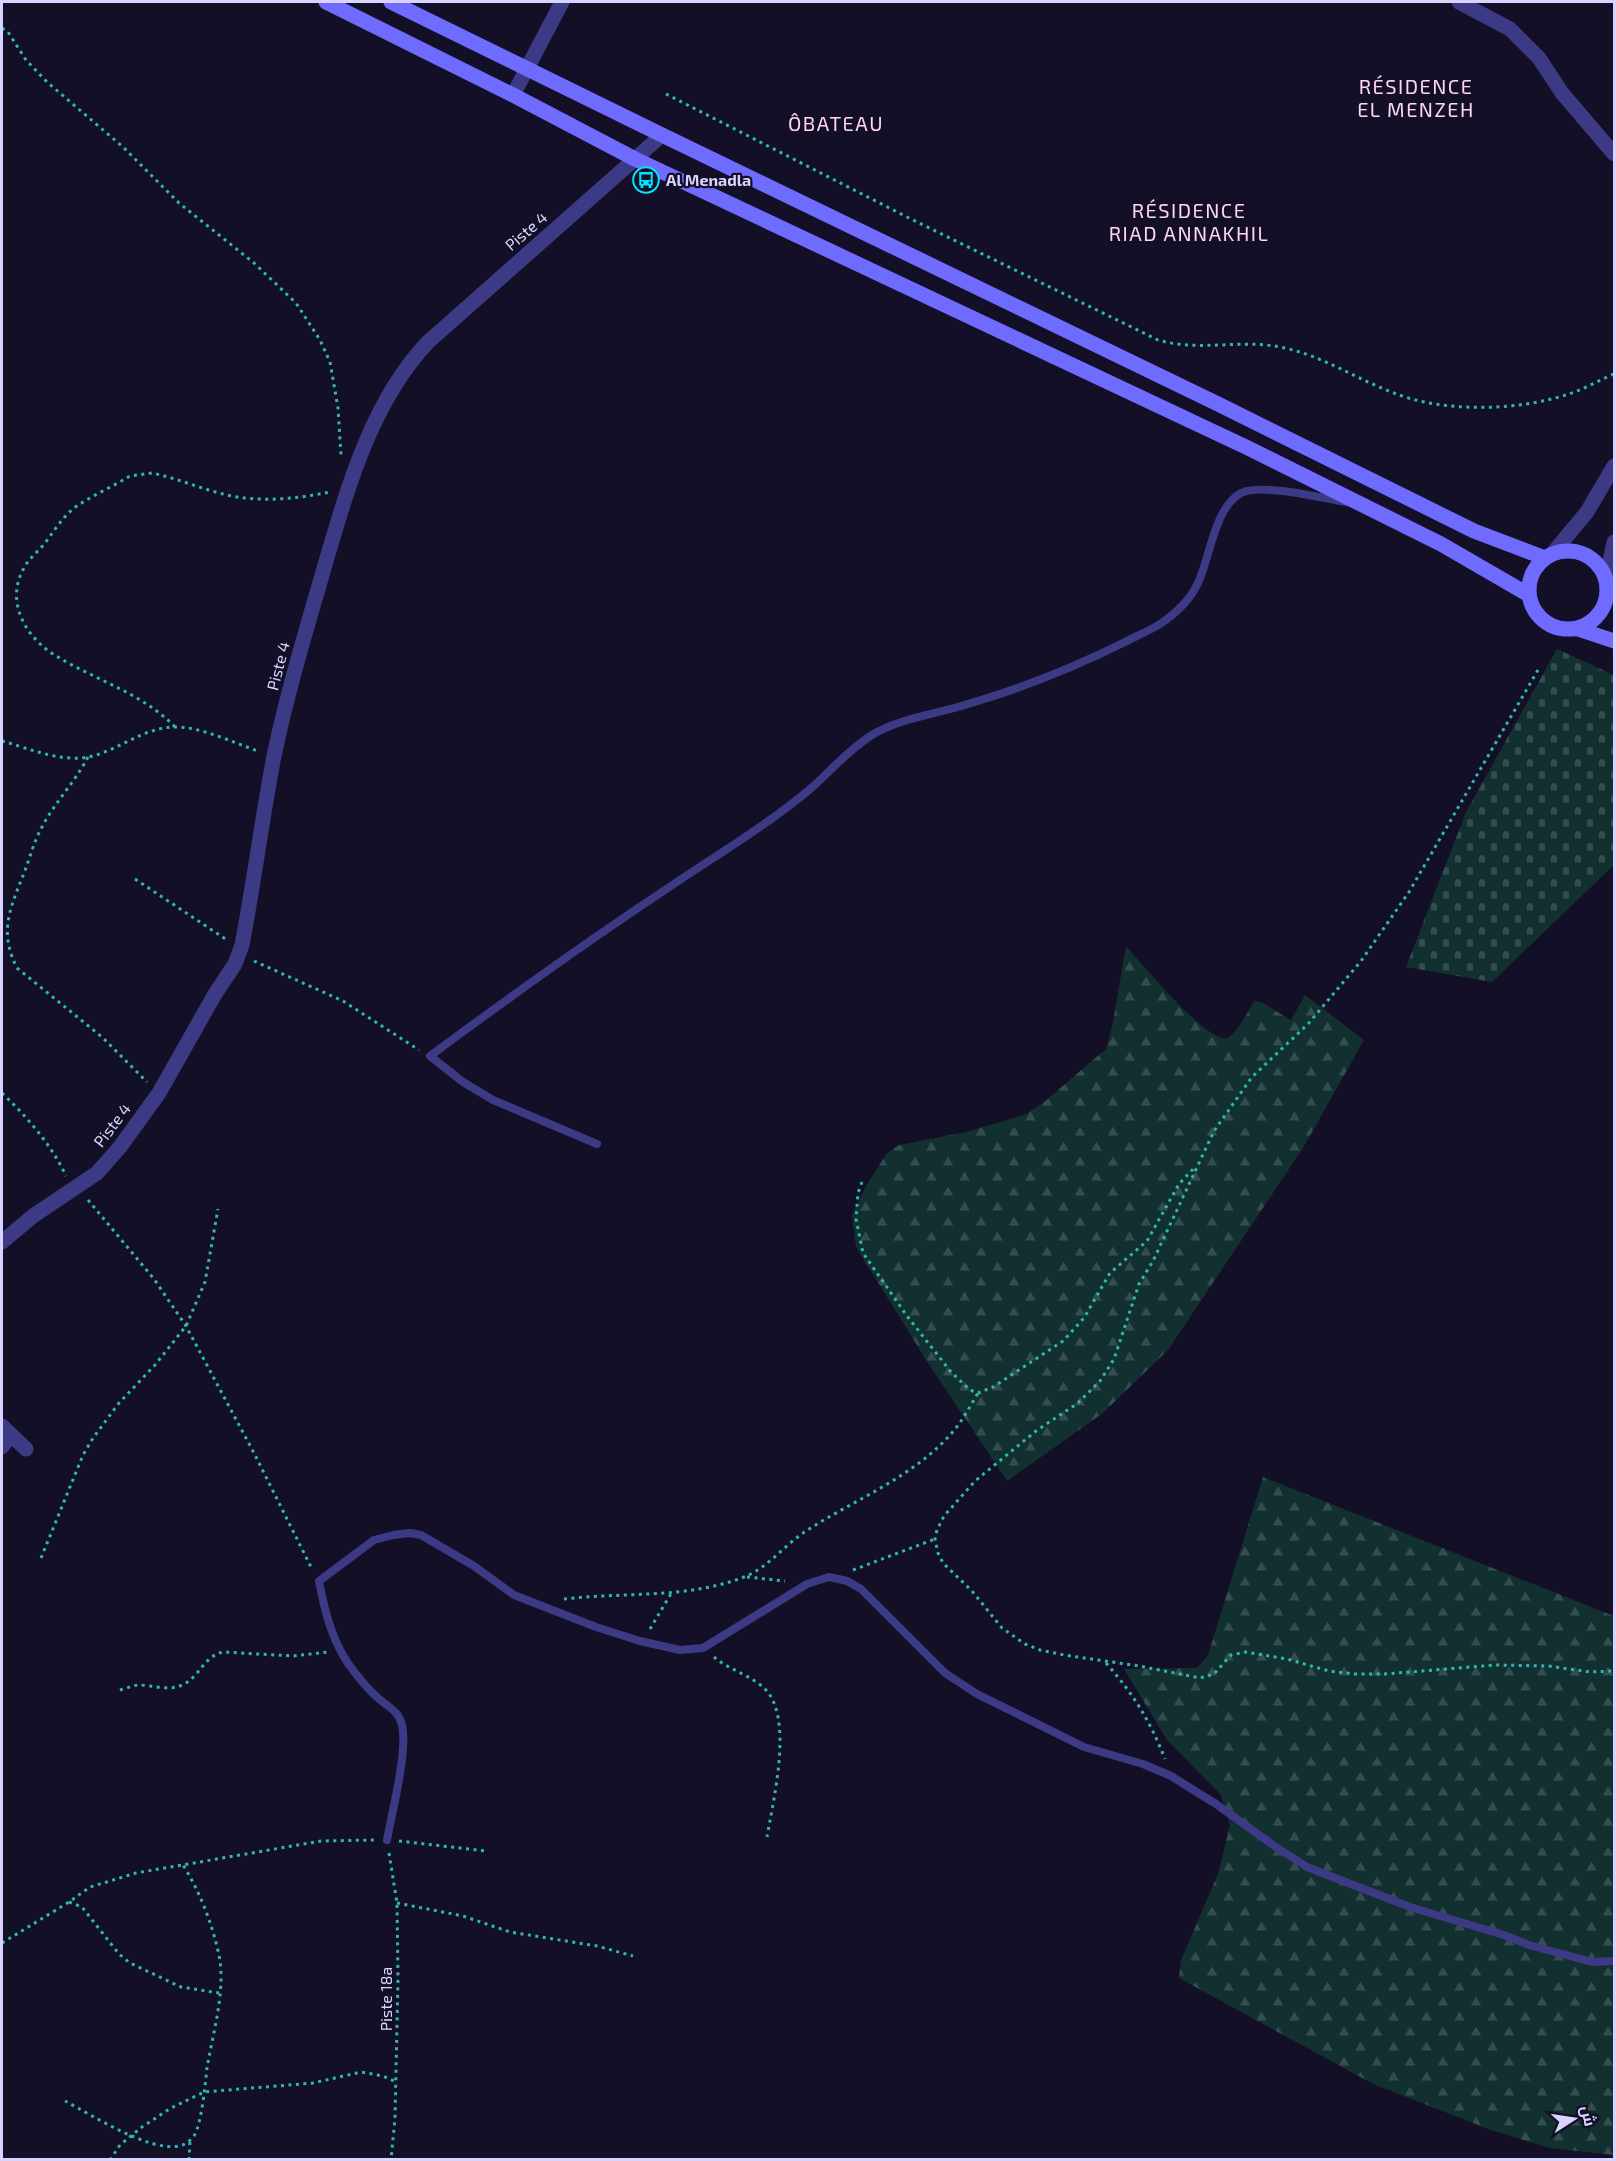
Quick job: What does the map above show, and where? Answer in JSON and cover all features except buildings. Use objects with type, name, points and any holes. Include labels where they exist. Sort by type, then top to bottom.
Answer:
[{"type":"main road","points":[[326,2],[635,159],[1209,428],[1467,558],[1529,594]]},
{"type":"main road","points":[[391,2],[1474,531],[1549,556]]},
{"type":"main road","points":[[1578,629],[1595,619],[1601,612],[1609,585],[1597,563],[1581,553],[1562,551],[1549,556],[1533,574],[1529,594],[1536,612],[1542,619],[1559,628],[1578,629],[1614,641]]},
{"type":"street","points":[[513,95],[562,2]]},
{"type":"street","points":[[1459,2],[1510,29],[1539,58],[1562,93],[1614,154]]},
{"type":"street","name":"Piste 4","points":[[2,1242],[33,1216],[97,1173],[159,1093],[215,994],[235,964],[240,952],[274,757],[300,649],[340,514],[359,461],[393,387],[410,361],[428,342],[662,135]]},
{"type":"street","points":[[1549,556],[1587,512],[1614,465]]},
{"type":"street","points":[[1609,585],[1614,542]]},
{"type":"street","points":[[4,1436],[26,1449]]},
{"type":"lane","points":[[597,1144],[493,1100],[463,1082],[430,1056],[546,971],[754,831],[814,785],[839,761],[872,735],[894,725],[970,704],[1056,673],[1097,656],[1159,624],[1191,596],[1199,582],[1210,544],[1227,507],[1241,494],[1255,489],[1269,489],[1362,505]]},
{"type":"lane","points":[[387,1840],[399,1775],[402,1727],[394,1709],[369,1689],[355,1673],[339,1648],[324,1608],[319,1581],[374,1540],[393,1534],[410,1533],[422,1535],[474,1566],[514,1595],[596,1628],[680,1650],[703,1648],[807,1584],[832,1578],[847,1581],[861,1589],[945,1673],[977,1694],[1084,1747],[1143,1764],[1171,1776],[1307,1867],[1410,1907],[1504,1935],[1529,1945],[1592,1962],[1614,1960]]},
{"type":"path","points":[[2,28],[8,32],[26,60],[47,82],[123,147],[179,203],[254,263],[296,303],[320,340],[330,362],[338,408],[341,462]]},
{"type":"path","points":[[666,94],[1158,340],[1191,346],[1280,347],[1322,359],[1394,393],[1430,404],[1464,408],[1547,399],[1584,388],[1614,374]]},
{"type":"path","points":[[175,727],[147,703],[55,655],[31,636],[20,615],[17,592],[19,580],[28,562],[75,508],[139,473],[152,472],[225,495],[248,498],[276,500],[331,492]]},
{"type":"path","points":[[1538,670],[1414,882],[1367,952],[1308,1024],[1240,1091],[1214,1131],[1153,1261],[1139,1284],[1114,1359],[1100,1381],[1078,1403],[1036,1431],[975,1481],[944,1516],[935,1539],[943,1563],[972,1591],[1002,1629],[1025,1644],[1040,1650],[1179,1672],[1200,1678],[1214,1674],[1231,1655],[1246,1652],[1287,1659],[1329,1671],[1354,1674],[1385,1674],[1495,1665],[1548,1666],[1590,1672],[1614,1671]]},
{"type":"path","points":[[2,741],[50,755],[88,758],[140,734],[175,727],[203,733],[274,757]]},
{"type":"path","points":[[88,758],[39,833],[4,920],[7,955],[17,968],[102,1037],[159,1093]]},
{"type":"path","points":[[135,879],[240,952],[343,1001],[407,1044],[430,1056]]},
{"type":"path","points":[[2,1093],[30,1122],[75,1188],[154,1279],[186,1326],[319,1581]]},
{"type":"path","points":[[563,1599],[672,1592],[712,1586],[745,1577],[771,1560],[801,1534],[910,1469],[943,1442],[959,1424],[978,1393],[993,1387],[1063,1341],[1084,1318],[1110,1274],[1147,1241],[1179,1184],[1198,1165]]},
{"type":"path","points":[[862,1182],[858,1192],[856,1220],[863,1253],[907,1316],[951,1372],[970,1390],[978,1393]]},
{"type":"path","points":[[41,1558],[83,1455],[93,1437],[119,1403],[186,1326],[205,1282],[218,1209]]},
{"type":"path","points":[[832,1578],[935,1539]]},
{"type":"path","points":[[745,1577],[807,1584]]},
{"type":"path","points":[[643,1642],[672,1592]]},
{"type":"path","points":[[120,1690],[137,1685],[179,1687],[194,1677],[206,1660],[215,1653],[292,1656],[339,1648]]},
{"type":"path","points":[[703,1648],[720,1662],[763,1687],[772,1697],[777,1714],[780,1750],[767,1837]]},
{"type":"path","points":[[1105,1662],[1130,1690],[1141,1707],[1171,1776]]},
{"type":"path","points":[[2,1943],[90,1887],[136,1872],[183,1866],[321,1841],[387,1840],[486,1851]]},
{"type":"path","name":"Piste 18a","points":[[387,1840],[397,1903],[398,1979],[396,2082],[391,2160]]},
{"type":"path","points":[[65,2100],[130,2137],[170,2146],[179,2146],[190,2139],[197,2128],[219,1992],[220,1972],[216,1945],[198,1888],[183,1866]]},
{"type":"path","points":[[69,1902],[82,1907],[119,1954],[130,1963],[181,1987],[219,1992]]},
{"type":"path","points":[[397,1903],[470,1917],[510,1932],[597,1946],[633,1956]]},
{"type":"path","points":[[110,2160],[120,2145],[130,2137],[171,2108],[204,2091],[313,2083],[361,2072],[383,2076],[396,2082]]},
{"type":"path","points":[[189,2160],[190,2139]]},
{"type":"green space","points":[[1557,649],[1614,675],[1614,865],[1492,982],[1406,967],[1466,812]]},
{"type":"green space","points":[[1126,946],[1190,1016],[1218,1036],[1227,1038],[1231,1036],[1254,1001],[1261,1002],[1291,1020],[1305,995],[1364,1040],[1303,1148],[1168,1350],[1103,1413],[1007,1481],[928,1363],[856,1247],[852,1215],[866,1186],[887,1153],[899,1145],[966,1132],[1024,1115],[1043,1103],[1106,1050]]},
{"type":"green space","points":[[1263,1477],[1614,1616],[1614,2155],[1549,2148],[1491,2130],[1373,2084],[1179,1978],[1181,1960],[1218,1874],[1230,1825],[1221,1795],[1167,1740],[1124,1669],[1197,1668],[1208,1655]]},
{"type":"place","name":"Al Menadla","points":[[646,180]]},
{"type":"district","name":"RÉSIDENCE EL MENZEH","points":[[1416,98]]},
{"type":"district","name":"ÔBATEAU","points":[[836,124]]},
{"type":"district","name":"RÉSIDENCE RIAD ANNAKHIL","points":[[1189,222]]}]
